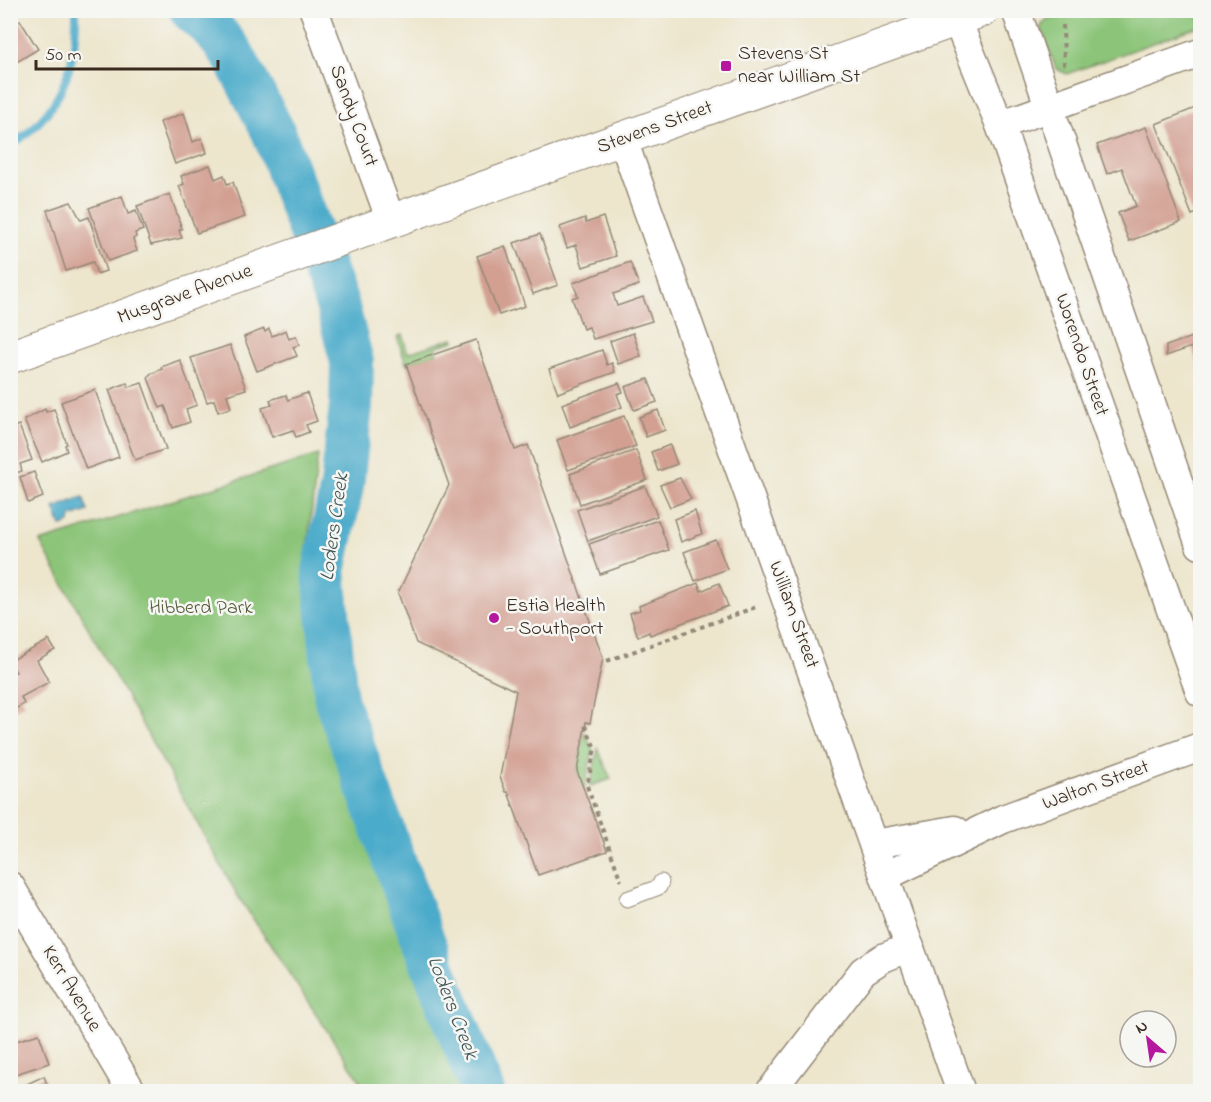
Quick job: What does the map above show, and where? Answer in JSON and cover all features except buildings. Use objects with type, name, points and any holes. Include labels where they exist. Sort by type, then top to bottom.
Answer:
[{"type":"main road","name":"Stevens Street","points":[[360,232],[970,15]]},
{"type":"main road","name":"Musgrave Avenue","points":[[10,357],[360,232]]},
{"type":"street","name":"Sandy Court","points":[[314,10],[391,221]]},
{"type":"street","points":[[1016,10],[1200,545]]},
{"type":"street","name":"Worendo Street","points":[[970,15],[1000,125],[1200,692]]},
{"type":"street","points":[[1000,125],[1200,53]]},
{"type":"street","name":"William Street","points":[[622,140],[886,876],[961,1092]]},
{"type":"street","name":"Walton Street","points":[[886,876],[1003,819],[1197,751]]},
{"type":"street","name":"Walton Street","points":[[874,844],[912,839],[1003,819]]},
{"type":"street","name":"Kerr Avenue","points":[[10,886],[132,1092]]},
{"type":"street","points":[[770,1092],[863,971],[883,958],[910,947]]},
{"type":"lane","points":[[627,899],[659,886],[661,882]]},
{"type":"path","points":[[1063,25],[1065,55],[1063,73]]},
{"type":"path","points":[[607,661],[759,606]]},
{"type":"path","points":[[585,726],[595,748],[587,786],[627,899]]},
{"type":"green space","points":[[1067,10],[1200,11],[1200,26],[1067,74],[1056,69],[1041,29],[1042,24],[1051,16]]},
{"type":"green space","points":[[402,335],[408,353],[453,338],[454,341],[435,347],[437,354],[406,364],[397,337]]},
{"type":"green space","name":"Hibberd Park","points":[[318,455],[305,567],[321,692],[468,1091],[367,1091],[238,896],[40,542]]},
{"type":"green space","points":[[584,731],[593,750],[584,791],[577,771]]},
{"type":"green space","points":[[598,749],[611,779],[590,786]]},
{"type":"water","points":[[83,497],[88,511],[71,517],[70,523],[61,526],[54,508]]},
{"type":"waterway","points":[[10,146],[42,119],[62,88],[73,51],[76,10]]},
{"type":"waterway","name":"Loders Creek","points":[[191,10],[210,26],[232,53],[273,131],[337,304],[352,362],[351,405],[342,486],[324,571],[336,700],[421,935],[483,1092]]},
{"type":"place","name":"Stevens St near William St","points":[[726,66]]},
{"type":"place","name":"Estia Health - Southport","points":[[494,618]]}]
